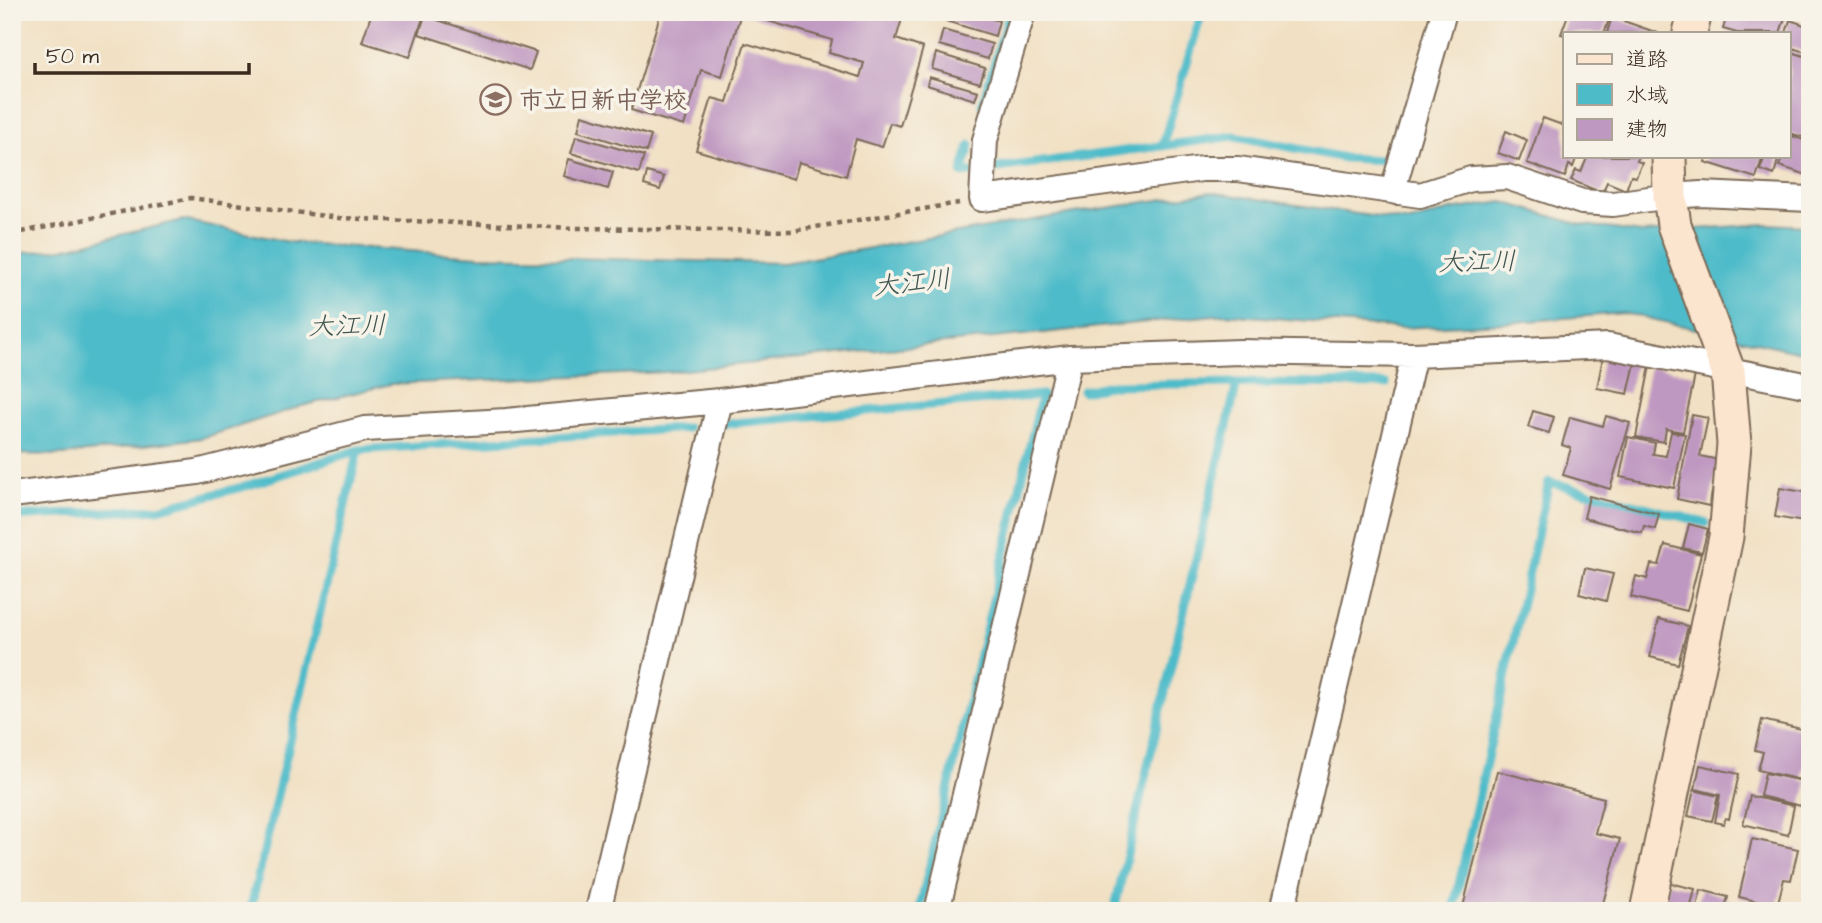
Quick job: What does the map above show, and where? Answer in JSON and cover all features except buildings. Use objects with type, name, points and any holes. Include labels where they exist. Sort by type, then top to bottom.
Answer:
[{"type":"street","points":[[1023,12],[985,141],[982,199],[1202,169],[1238,169],[1420,195],[1471,179],[1507,177],[1582,202],[1672,210],[1701,194],[1810,199]]},
{"type":"street","points":[[1396,192],[1396,179],[1444,12]]},
{"type":"street","points":[[1689,32],[1695,12]]},
{"type":"street","points":[[1647,911],[1726,537],[1734,444],[1725,359],[1672,210],[1669,158]]},
{"type":"street","points":[[12,495],[197,472],[365,429],[506,421],[720,401],[1070,358],[1240,352],[1414,355],[1608,346],[1725,359],[1810,387]]},
{"type":"street","points":[[1282,911],[1414,355]]},
{"type":"street","points":[[937,911],[1070,358]]},
{"type":"street","points":[[598,911],[720,401]]},
{"type":"path","points":[[12,234],[191,198],[338,218],[575,228],[792,231],[982,199]]},
{"type":"water","name":"大江川","points":[[1210,192],[1411,222],[1451,210],[1503,202],[1578,224],[1642,233],[1765,224],[1810,226],[1810,354],[1624,313],[1400,328],[1224,314],[667,372],[391,384],[302,406],[202,438],[63,455],[12,454],[12,254],[62,249],[183,220],[289,242],[478,256],[784,263]]},
{"type":"waterway","points":[[982,105],[1010,12]]},
{"type":"waterway","points":[[1163,144],[1202,12]]},
{"type":"waterway","points":[[997,168],[1235,136],[1344,158],[1386,160]]},
{"type":"waterway","points":[[970,145],[962,173],[970,172]]},
{"type":"waterway","points":[[1083,391],[1112,385],[1237,383]]},
{"type":"waterway","points":[[1114,911],[1237,383],[1386,384]]},
{"type":"waterway","points":[[723,424],[1042,395],[919,911]]},
{"type":"waterway","points":[[12,517],[158,509],[246,486],[358,450],[687,428]]},
{"type":"waterway","points":[[250,911],[358,450]]},
{"type":"waterway","points":[[1453,911],[1549,482],[1706,523]]},
{"type":"place","name":"市立日新中学校","points":[[496,100]]}]
